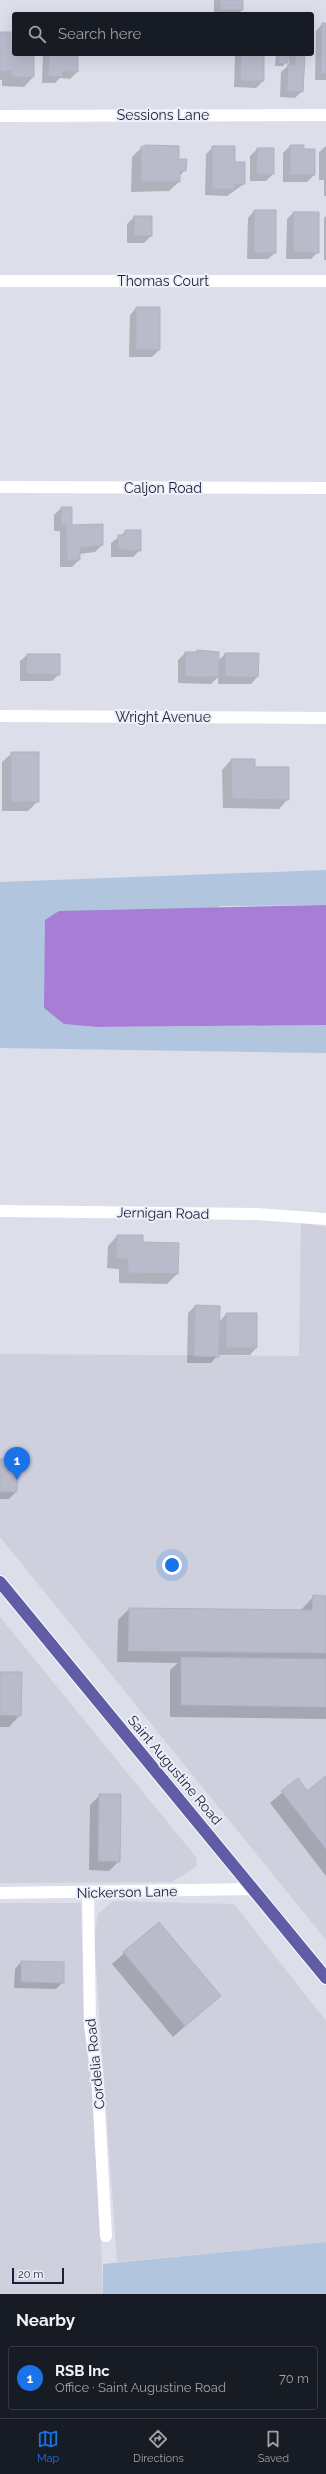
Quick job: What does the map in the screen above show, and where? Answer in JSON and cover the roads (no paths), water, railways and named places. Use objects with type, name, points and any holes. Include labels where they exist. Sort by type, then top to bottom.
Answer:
[{"type":"main road","name":"Saint Augustine Road","points":[[0,1582],[326,1978]]},
{"type":"street","name":"Sessions Lane","points":[[0,116],[326,114]]},
{"type":"street","name":"Thomas Court","points":[[0,281],[326,281]]},
{"type":"street","name":"Caljon Road","points":[[0,487],[326,488]]},
{"type":"street","name":"Wright Avenue","points":[[0,716],[326,718]]},
{"type":"street","name":"Jernigan Road","points":[[0,1211],[256,1214],[326,1218]]},
{"type":"street","name":"Nickerson Lane","points":[[0,1893],[254,1889]]},
{"type":"street","name":"Cordelia Road","points":[[88,1892],[90,2025],[97,2074],[106,2236]]},
{"type":"place","name":"RSB Inc","points":[[17,1480]]}]
